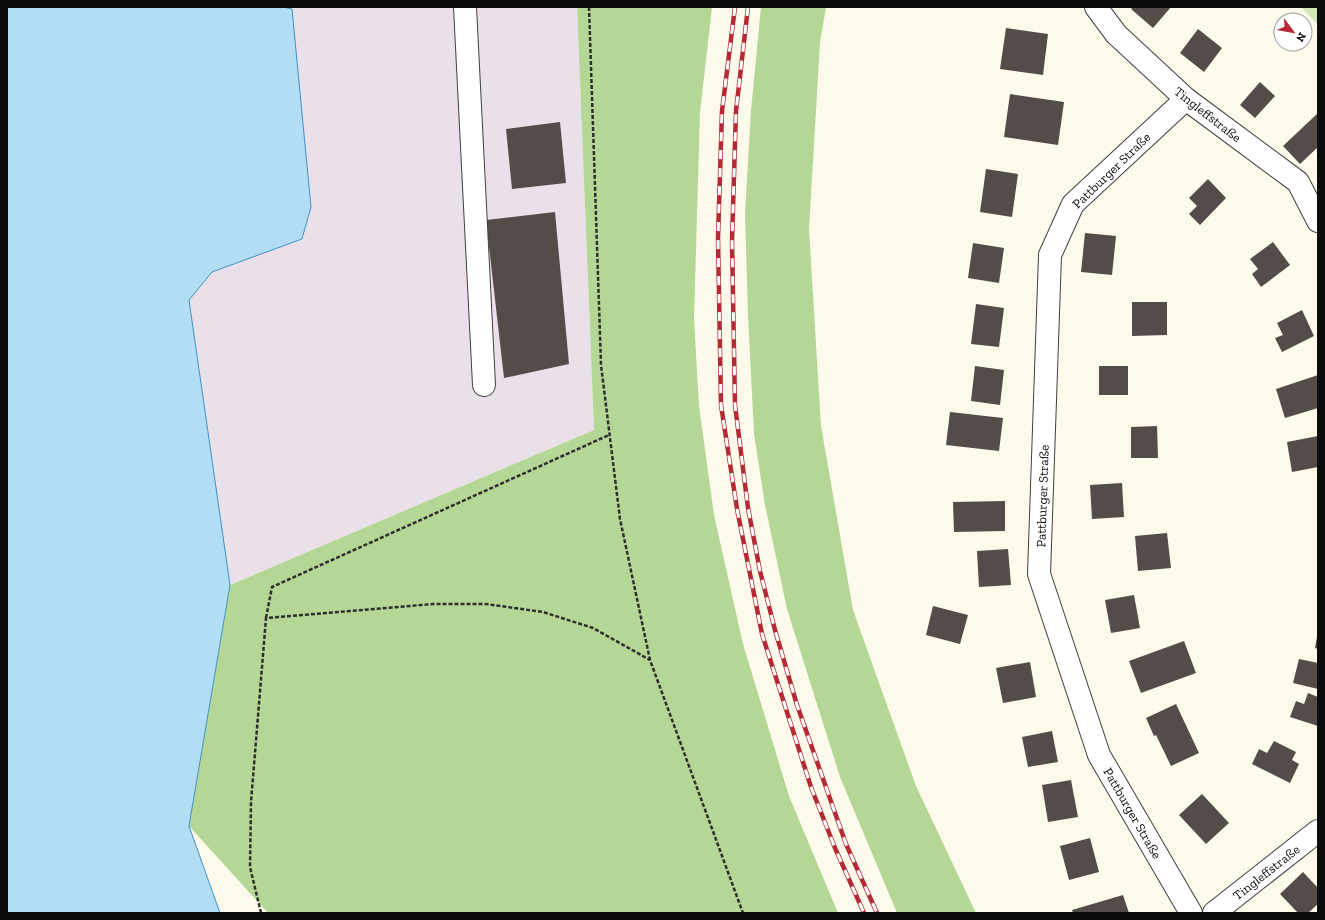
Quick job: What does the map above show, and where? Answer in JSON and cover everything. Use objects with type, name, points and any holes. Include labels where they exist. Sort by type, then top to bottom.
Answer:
[{"type":"street","points":[[465,7],[484,385]]},
{"type":"street","name":"Tingleffstraße","points":[[1096,7],[1116,34],[1186,99],[1298,182],[1318,221]]},
{"type":"street","name":"Pattburger Straße","points":[[1186,99],[1073,204],[1050,255],[1039,574],[1099,755],[1192,913]]},
{"type":"street","name":"Tingleffstraße","points":[[1214,913],[1318,831]]},
{"type":"path","points":[[589,7],[601,366],[620,519],[650,660],[743,913]]},
{"type":"path","points":[[261,913],[250,867],[251,802],[266,618],[272,587],[609,435]]},
{"type":"path","points":[[266,618],[433,604],[486,604],[543,612],[593,628],[650,660]]},
{"type":"shaded area","points":[[283,7],[577,7],[594,430],[230,585],[189,300],[212,272],[303,238],[311,207],[292,10]]},
{"type":"green space","points":[[577,7],[712,7],[700,112],[694,319],[699,406],[714,515],[743,644],[789,796],[838,913],[268,913],[189,826],[230,585],[594,430]]},
{"type":"green space","points":[[761,7],[826,7],[820,43],[809,229],[821,426],[853,610],[916,786],[976,913],[897,913],[840,777],[787,609],[765,505],[754,434],[748,316],[745,214],[751,110]]},
{"type":"green space","points":[[1301,7],[1318,7],[1318,25],[1313,20],[1313,12],[1306,12]]},
{"type":"water","points":[[7,7],[283,7],[292,9],[311,207],[302,239],[212,272],[189,300],[230,585],[189,826],[220,913],[7,913]]},
{"type":"building","points":[[1133,7],[1171,7],[1153,28],[1131,9]]},
{"type":"building","points":[[1006,28],[1048,34],[1043,75],[1000,69]]},
{"type":"building","points":[[1198,29],[1222,48],[1204,72],[1180,53]]},
{"type":"building","points":[[1260,82],[1275,96],[1255,118],[1240,105]]},
{"type":"building","points":[[1010,94],[1064,102],[1058,145],[1004,137]]},
{"type":"building","points":[[1318,113],[1318,147],[1300,164],[1283,146]]},
{"type":"building","points":[[560,122],[566,183],[512,189],[506,129]]},
{"type":"building","points":[[986,169],[1018,174],[1012,217],[980,212]]},
{"type":"building","points":[[1208,179],[1226,198],[1200,225],[1189,214],[1197,206],[1189,198]]},
{"type":"building","points":[[555,212],[569,364],[504,378],[486,220]]},
{"type":"building","points":[[1085,233],[1116,236],[1112,275],[1081,272]]},
{"type":"building","points":[[1273,242],[1290,265],[1261,287],[1252,274],[1258,269],[1250,259]]},
{"type":"building","points":[[973,243],[1004,248],[999,283],[968,278]]},
{"type":"building","points":[[1132,302],[1167,302],[1167,335],[1132,336]]},
{"type":"building","points":[[976,304],[1004,308],[999,347],[971,344]]},
{"type":"building","points":[[1302,310],[1314,336],[1282,352],[1275,338],[1283,335],[1277,323]]},
{"type":"building","points":[[975,366],[1004,370],[1000,405],[971,401]]},
{"type":"building","points":[[1099,366],[1128,366],[1128,395],[1099,395]]},
{"type":"building","points":[[1318,375],[1318,408],[1285,418],[1276,389]]},
{"type":"building","points":[[950,412],[1003,418],[999,451],[946,445]]},
{"type":"building","points":[[1157,426],[1158,458],[1131,458],[1131,427]]},
{"type":"building","points":[[1318,436],[1318,467],[1292,472],[1287,442]]},
{"type":"building","points":[[1122,483],[1124,517],[1092,519],[1090,485]]},
{"type":"building","points":[[1005,501],[1005,531],[954,532],[953,502]]},
{"type":"building","points":[[1167,533],[1171,568],[1138,571],[1135,536]]},
{"type":"building","points":[[1008,549],[1011,585],[979,587],[977,551]]},
{"type":"building","points":[[1134,595],[1140,628],[1111,633],[1105,600]]},
{"type":"building","points":[[933,606],[968,615],[960,644],[926,635]]},
{"type":"building","points":[[1318,637],[1318,649],[1315,648]]},
{"type":"building","points":[[1184,641],[1196,673],[1141,693],[1129,661]]},
{"type":"building","points":[[1299,659],[1318,663],[1318,689],[1293,683]]},
{"type":"building","points":[[1030,662],[1036,697],[1003,703],[996,668]]},
{"type":"building","points":[[1308,693],[1318,697],[1318,726],[1290,717],[1296,701],[1304,704]]},
{"type":"building","points":[[1176,704],[1199,753],[1171,766],[1156,735],[1154,736],[1146,718]]},
{"type":"building","points":[[1052,731],[1058,762],[1028,767],[1022,737]]},
{"type":"building","points":[[1274,741],[1296,752],[1292,760],[1299,764],[1290,783],[1252,764],[1259,749],[1267,753]]},
{"type":"building","points":[[1071,780],[1078,817],[1048,822],[1042,785]]},
{"type":"building","points":[[1202,794],[1229,823],[1206,844],[1179,815]]},
{"type":"building","points":[[1090,838],[1099,872],[1069,880],[1060,846]]},
{"type":"building","points":[[1303,872],[1318,888],[1318,904],[1308,913],[1298,913],[1280,894]]},
{"type":"building","points":[[1123,895],[1129,913],[1073,913],[1072,910]]},
{"type":"railway","points":[[735,7],[722,111],[718,238],[721,405],[737,509],[762,634],[811,787],[835,848],[864,913]]},
{"type":"railway","points":[[748,7],[736,111],[732,241],[735,405],[748,508],[760,571],[775,630],[797,705],[846,844],[877,913]]}]
